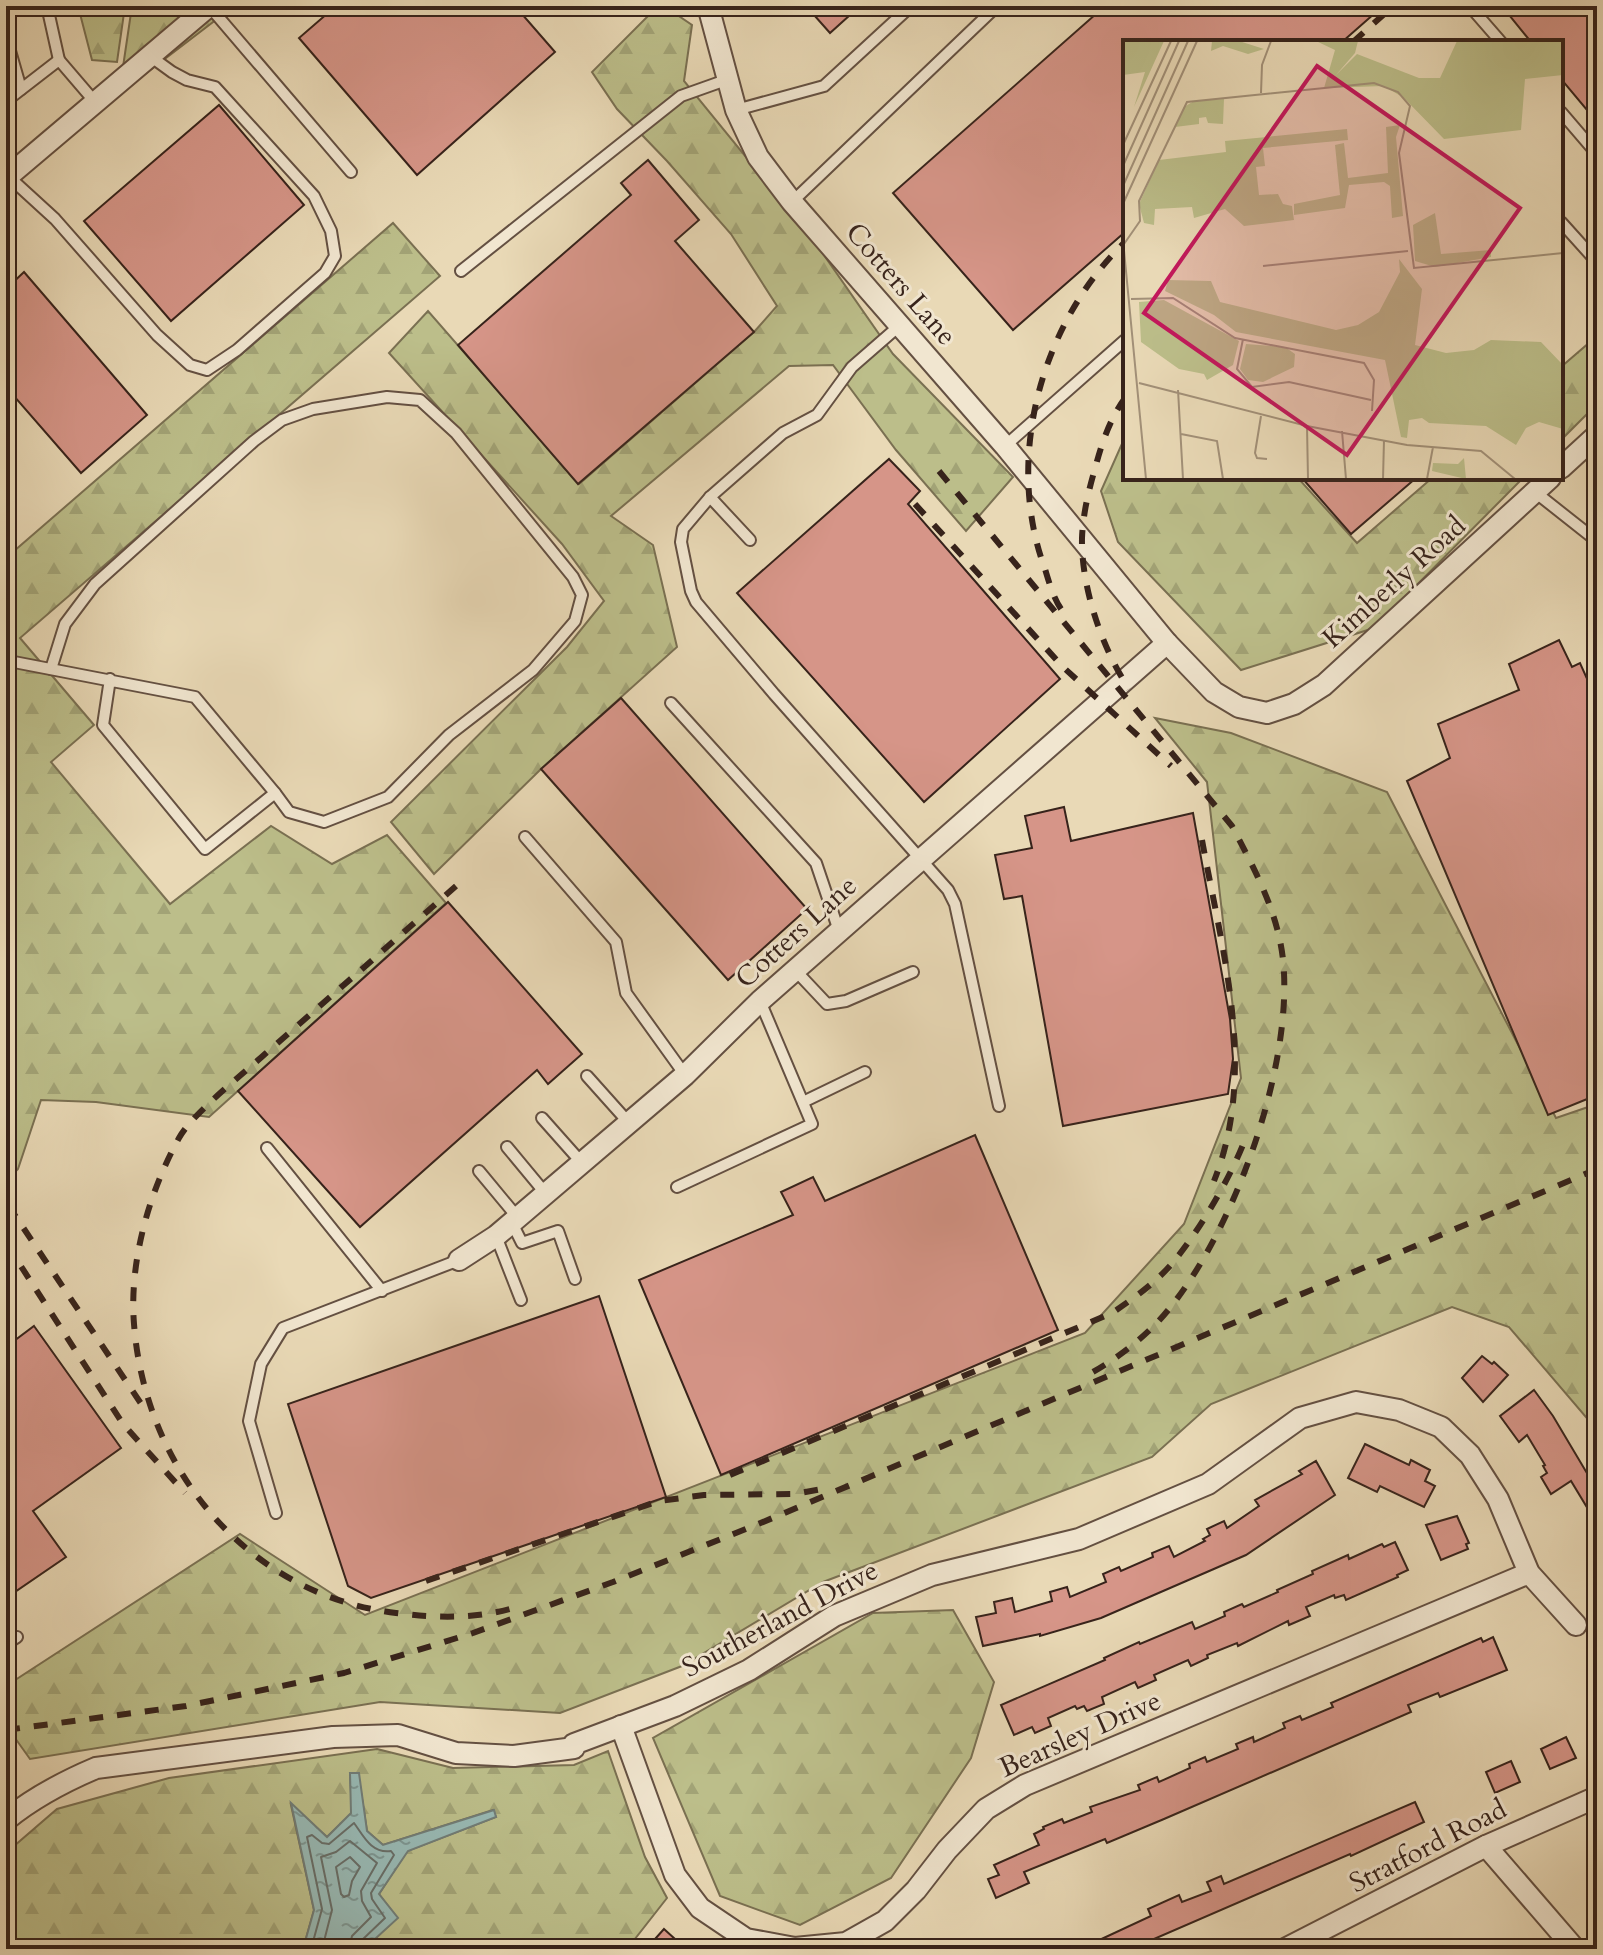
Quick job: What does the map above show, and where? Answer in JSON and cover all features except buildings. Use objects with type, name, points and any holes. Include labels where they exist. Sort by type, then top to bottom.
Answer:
[{"type":"street","points":[[7,177],[209,6]]},
{"type":"street","name":"Cotters Lane","points":[[708,6],[736,110],[758,157],[792,202],[1005,446],[1167,643],[1214,692],[1239,707],[1267,713]]},
{"type":"street","points":[[1563,466],[1597,435]]},
{"type":"street","name":"Kimberly Road","points":[[1267,713],[1294,704],[1324,685],[1542,485]]},
{"type":"street","name":"Cotters Lane","points":[[459,1260],[496,1236],[685,1075],[760,1001],[1167,643]]},
{"type":"street","name":"Southerland Drive","points":[[6,1820],[59,1783],[96,1768],[333,1737],[398,1735],[456,1753],[514,1756],[574,1748],[574,1744],[675,1706],[749,1670],[834,1616],[932,1575],[1079,1539],[1208,1484],[1300,1418],[1356,1402],[1399,1410],[1441,1427],[1470,1455],[1498,1499],[1529,1573],[1576,1625]]},
{"type":"street","name":"Bearsley Drive","points":[[621,1726],[675,1875],[700,1908],[746,1939],[795,1948],[846,1943],[885,1921],[986,1809],[1025,1785],[1529,1573]]},
{"type":"street","name":"Stratford Road","points":[[1287,1949],[1486,1846],[1597,1797]]},
{"type":"street","points":[[1486,1846],[1575,1949]]},
{"type":"lane","points":[[47,6],[59,60],[95,102]]},
{"type":"lane","points":[[209,6],[351,172]]},
{"type":"lane","points":[[736,110],[824,86],[911,6]]},
{"type":"lane","points":[[792,202],[997,6]]},
{"type":"lane","points":[[1480,6],[1474,11],[1499,40]]},
{"type":"lane","points":[[6,37],[21,89]]},
{"type":"lane","points":[[7,177],[55,219],[157,335],[190,365],[207,370],[237,350],[325,273],[335,256],[331,231],[314,196],[215,87],[187,80],[150,56]]},
{"type":"lane","points":[[6,101],[59,60]]},
{"type":"lane","points":[[461,271],[681,96],[726,80]]},
{"type":"lane","points":[[1563,114],[1597,154]]},
{"type":"lane","points":[[1563,224],[1597,262]]},
{"type":"lane","points":[[899,326],[852,367],[817,415],[783,433],[710,497],[683,529],[681,542],[696,602],[948,890],[955,904],[999,1106]]},
{"type":"lane","points":[[1005,446],[1123,342]]},
{"type":"lane","points":[[6,666],[14,662],[195,697],[289,812],[324,822],[388,797],[449,735],[533,670],[575,621],[582,595],[573,577],[456,433],[420,400],[387,397],[348,402],[313,409],[282,420],[254,441],[95,584],[65,624],[51,669]]},
{"type":"lane","points":[[1542,485],[1597,541]]},
{"type":"lane","points":[[710,497],[750,540]]},
{"type":"lane","points":[[110,679],[103,725],[205,849],[275,793]]},
{"type":"lane","points":[[671,703],[816,863],[839,931]]},
{"type":"lane","points":[[525,837],[616,942],[626,993],[685,1075]]},
{"type":"lane","points":[[795,970],[827,1004],[846,1001],[913,972]]},
{"type":"lane","points":[[677,1187],[812,1124],[760,1001]]},
{"type":"lane","points":[[803,1102],[865,1072]]},
{"type":"lane","points":[[587,1076],[629,1123]]},
{"type":"lane","points":[[542,1118],[582,1163]]},
{"type":"lane","points":[[507,1147],[546,1194]]},
{"type":"lane","points":[[267,1148],[382,1291]]},
{"type":"lane","points":[[479,1171],[515,1220],[522,1243],[558,1231],[575,1279]]},
{"type":"lane","points":[[496,1236],[521,1300]]},
{"type":"lane","points":[[276,1513],[249,1421],[261,1364],[283,1328],[459,1260]]},
{"type":"lane","points":[[6,1644],[17,1637]]},
{"type":"green space","points":[[78,6],[125,6],[117,62],[92,60]]},
{"type":"green space","points":[[132,6],[234,6],[119,94]]},
{"type":"green space","points":[[658,6],[664,6],[692,25],[684,81],[812,238],[893,354],[1013,477],[966,531],[896,450],[833,365],[789,366],[611,516],[653,545],[677,647],[541,769],[434,874],[391,822],[567,647],[604,601],[562,544],[389,353],[428,311],[579,484],[754,332],[777,306],[731,234],[617,109],[592,72]]},
{"type":"green space","points":[[393,223],[440,276],[20,638],[94,725],[51,762],[170,904],[271,826],[332,864],[387,835],[446,903],[209,1117],[96,1102],[41,1100],[18,1169],[6,1181],[6,558]]},
{"type":"green space","points":[[1597,336],[1597,404],[1563,438],[1563,365]]},
{"type":"green space","points":[[1123,442],[1123,480],[1300,480],[1357,543],[1430,480],[1521,480],[1374,628],[1241,670],[1118,542],[1101,491]]},
{"type":"green space","points":[[1155,718],[1231,733],[1387,792],[1556,1118],[1597,1104],[1597,1430],[1509,1327],[1452,1307],[1211,1404],[1152,1457],[823,1582],[682,1666],[560,1713],[380,1702],[30,1759],[10,1731],[6,1686],[240,1534],[365,1615],[1085,1333],[1184,1224],[1241,1078],[1207,782]]},
{"type":"green space","points":[[953,1610],[994,1682],[971,1758],[891,1878],[800,1925],[720,1896],[653,1738],[873,1613]]},
{"type":"green space","points":[[377,1749],[453,1768],[574,1765],[608,1751],[645,1857],[667,1898],[627,1949],[364,1949],[397,1918],[379,1894],[407,1851],[496,1817],[493,1810],[383,1845],[367,1831],[358,1773],[350,1773],[352,1813],[327,1837],[291,1805],[314,1910],[303,1949],[6,1949],[6,1853],[57,1809],[169,1778]]},
{"type":"water","points":[[350,1773],[359,1773],[367,1831],[383,1845],[494,1810],[496,1817],[408,1851],[379,1894],[398,1918],[364,1949],[303,1949],[314,1910],[291,1803],[327,1837],[351,1813]]},
{"type":"railway","points":[[1355,40],[1393,6]]},
{"type":"railway","points":[[1061,609],[1033,527],[1028,483],[1030,439],[1038,395],[1052,352],[1071,312],[1096,275],[1123,244]]},
{"type":"railway","points":[[1123,401],[1111,421],[1101,448],[1087,501],[1082,538],[1085,576],[1095,616],[1110,655],[1129,689]]},
{"type":"railway","points":[[939,471],[1232,826],[1266,896],[1282,953],[1283,1014],[1277,1059],[1266,1106],[1233,1199],[1189,1282],[1164,1315],[1131,1346],[1093,1372]]},
{"type":"railway","points":[[915,504],[1063,667],[1171,766]]},
{"type":"railway","points":[[1202,840],[1226,968],[1235,1054],[1234,1097],[1227,1139],[1214,1181]]},
{"type":"railway","points":[[456,886],[219,1094],[186,1128],[168,1159],[143,1228],[135,1276],[134,1324],[142,1378],[159,1428],[183,1475],[214,1516],[251,1552],[294,1581],[343,1601],[396,1613],[468,1616],[510,1609]]},
{"type":"railway","points":[[730,1475],[1112,1313],[1153,1283],[1184,1248],[1224,1185],[1246,1137]]},
{"type":"railway","points":[[6,1730],[186,1706],[344,1673],[473,1633],[756,1525],[1597,1169]]},
{"type":"railway","points":[[8,1205],[146,1411]]},
{"type":"railway","points":[[6,1243],[123,1424],[185,1493]]},
{"type":"railway","points":[[426,1581],[659,1501],[704,1495],[795,1494],[822,1489]]}]
